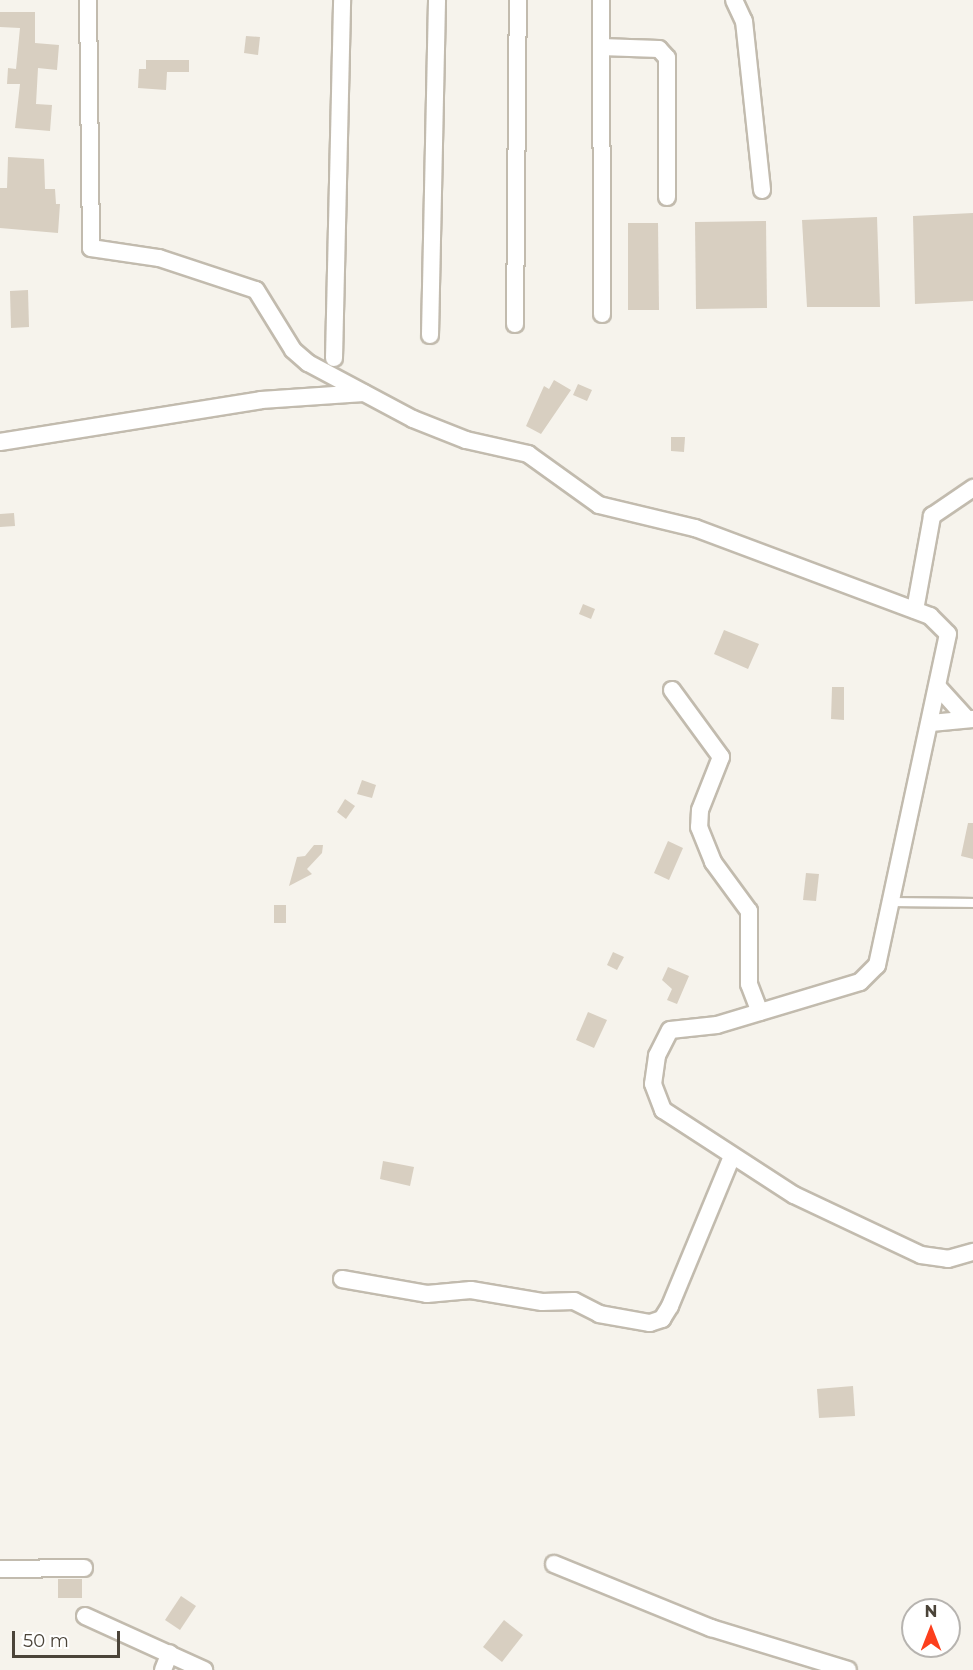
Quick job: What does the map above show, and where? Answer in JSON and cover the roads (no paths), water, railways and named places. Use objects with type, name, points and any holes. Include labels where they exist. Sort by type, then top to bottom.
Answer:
[{"type":"street","points":[[88,0],[91,248],[159,258],[256,290],[293,350],[328,377],[371,393],[413,419],[466,440],[528,454],[598,505],[695,528],[915,610],[948,634],[939,688],[894,902],[883,948],[870,975],[760,1012],[670,1030],[654,1070],[655,1099],[663,1110],[794,1195],[921,1255],[948,1259],[973,1252]]},
{"type":"street","points":[[334,358],[342,0]]},
{"type":"street","points":[[430,335],[437,0]]},
{"type":"street","points":[[516,324],[518,0]]},
{"type":"street","points":[[601,0],[602,314]]},
{"type":"street","points":[[734,0],[744,21],[762,190]]},
{"type":"street","points":[[601,47],[659,50],[667,58],[668,197]]},
{"type":"street","points":[[0,442],[261,400],[371,393]]},
{"type":"street","points":[[915,610],[932,516],[973,488]]},
{"type":"street","points":[[939,688],[970,718]]},
{"type":"street","points":[[672,690],[721,757],[700,810],[699,827],[713,862],[749,911],[749,984],[760,1012]]},
{"type":"street","points":[[931,723],[970,718]]},
{"type":"street","points":[[342,1279],[427,1294],[482,1291],[542,1302],[574,1301],[599,1314],[650,1323],[662,1319],[670,1306],[732,1156]]},
{"type":"street","points":[[554,1564],[711,1628],[812,1664],[848,1670]]},
{"type":"street","points":[[0,1569],[84,1568]]},
{"type":"street","points":[[85,1616],[204,1670]]},
{"type":"street","points":[[163,1670],[170,1653]]},
{"type":"lane","points":[[894,902],[973,903]]}]
